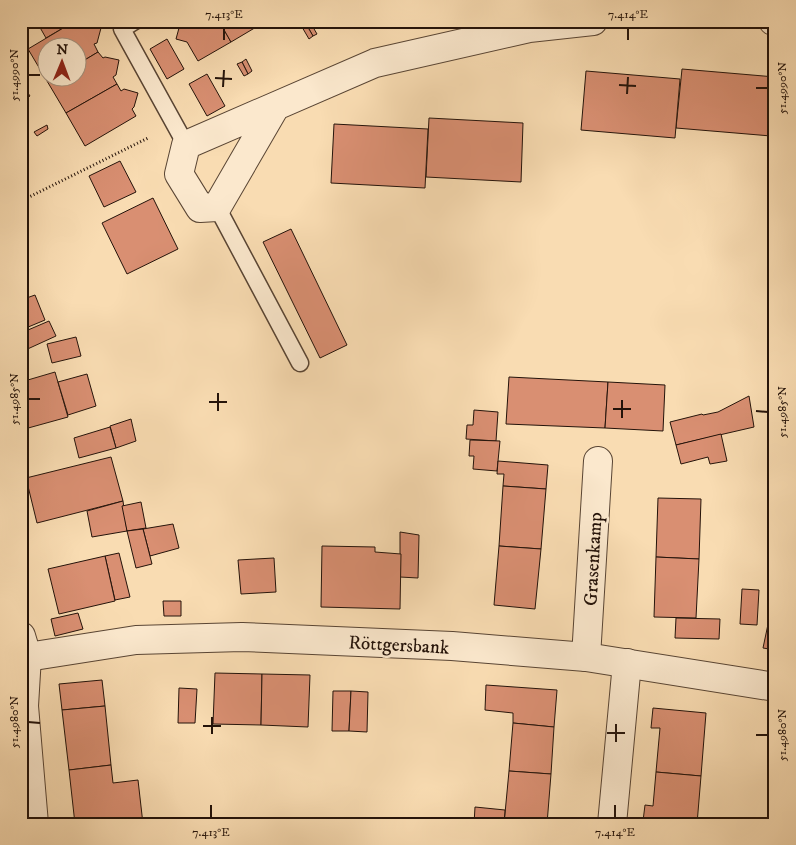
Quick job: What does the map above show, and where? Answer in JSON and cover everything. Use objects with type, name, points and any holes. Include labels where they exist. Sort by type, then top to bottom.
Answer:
[{"type":"street","points":[[275,106],[217,207],[200,208],[179,174],[186,145],[275,106],[375,63],[529,28],[593,21]]},
{"type":"street","name":"Grasenkamp","points":[[586,657],[598,461]]},
{"type":"street","name":"Röttgersbank","points":[[23,650],[136,640],[242,637],[452,646],[586,657],[775,687]]},
{"type":"street","points":[[23,650],[24,706],[34,824]]},
{"type":"street","points":[[612,824],[627,663]]},
{"type":"lane","points":[[135,21],[122,29],[186,145]]},
{"type":"lane","points":[[217,207],[300,363]]},
{"type":"path","points":[[21,201],[148,138],[186,145]]},
{"type":"building","points":[[43,21],[75,21],[46,38],[38,24]]},
{"type":"building","points":[[75,21],[81,21],[84,26],[101,28],[97,43],[94,44],[98,52],[88,58],[88,38],[46,38]]},
{"type":"building","points":[[175,21],[219,21],[231,42],[198,61],[187,42],[176,39],[179,28]]},
{"type":"building","points":[[219,21],[262,21],[263,23],[231,42]]},
{"type":"building","points":[[310,22],[317,34],[313,36],[306,24]]},
{"type":"building","points":[[306,24],[313,36],[309,39],[302,27]]},
{"type":"building","points":[[167,39],[184,69],[167,79],[150,49]]},
{"type":"building","points":[[38,43],[38,66],[28,49]]},
{"type":"building","points":[[98,52],[103,58],[119,60],[116,75],[113,77],[117,84],[66,113],[51,88],[88,88],[88,58]]},
{"type":"building","points":[[246,59],[252,71],[248,74],[242,62]]},
{"type":"building","points":[[242,62],[248,74],[244,76],[237,64]]},
{"type":"building","points":[[682,69],[775,77],[771,136],[676,128]]},
{"type":"building","points":[[586,71],[680,79],[675,138],[581,130]]},
{"type":"building","points":[[207,74],[225,106],[207,116],[189,84]]},
{"type":"building","points":[[117,84],[121,91],[124,89],[138,93],[132,109],[136,116],[85,146],[66,113]]},
{"type":"building","points":[[26,89],[28,93],[21,96],[21,91]]},
{"type":"building","points":[[28,93],[30,96],[21,102],[21,96]]},
{"type":"building","points":[[429,118],[523,123],[521,182],[426,177]]},
{"type":"building","points":[[334,124],[428,129],[425,188],[331,183]]},
{"type":"building","points":[[47,125],[48,129],[37,136],[34,132]]},
{"type":"building","points":[[120,161],[136,192],[104,207],[89,176]]},
{"type":"building","points":[[153,198],[178,249],[127,274],[102,223]]},
{"type":"building","points":[[291,229],[347,345],[320,358],[263,242]]},
{"type":"building","points":[[35,295],[45,320],[21,330],[21,300]]},
{"type":"building","points":[[49,321],[56,336],[21,352],[21,333]]},
{"type":"building","points":[[76,337],[81,356],[52,363],[47,344]]},
{"type":"building","points":[[55,372],[68,417],[21,430],[21,382]]},
{"type":"building","points":[[87,374],[96,406],[68,415],[58,382]]},
{"type":"building","points":[[509,377],[608,382],[605,428],[506,424]]},
{"type":"building","points":[[608,382],[665,385],[663,431],[605,428]]},
{"type":"building","points":[[749,396],[754,427],[676,445],[670,422],[718,412]]},
{"type":"building","points":[[474,410],[498,412],[496,441],[466,439],[467,425],[473,425]]},
{"type":"building","points":[[131,419],[136,441],[116,448],[110,426]]},
{"type":"building","points":[[110,427],[116,448],[79,458],[74,438]]},
{"type":"building","points":[[721,434],[727,461],[710,464],[708,457],[681,464],[676,445]]},
{"type":"building","points":[[470,440],[500,441],[497,471],[473,469],[474,456],[469,456]]},
{"type":"building","points":[[111,457],[123,501],[37,523],[26,478]]},
{"type":"building","points":[[498,461],[548,465],[546,489],[503,486],[504,474],[497,474]]},
{"type":"building","points":[[503,486],[546,489],[541,549],[499,546]]},
{"type":"building","points":[[658,498],[701,499],[699,559],[656,557]]},
{"type":"building","points":[[123,501],[127,531],[92,537],[87,511]]},
{"type":"building","points":[[141,502],[146,528],[127,531],[122,506]]},
{"type":"building","points":[[173,524],[179,548],[150,556],[143,529]]},
{"type":"building","points":[[143,529],[152,564],[136,568],[127,531]]},
{"type":"building","points":[[400,532],[419,535],[418,578],[400,577]]},
{"type":"building","points":[[322,546],[375,547],[375,552],[401,554],[400,609],[321,607]]},
{"type":"building","points":[[499,546],[541,549],[535,609],[494,605]]},
{"type":"building","points":[[119,553],[130,597],[115,600],[105,556]]},
{"type":"building","points":[[105,556],[115,601],[59,614],[48,569]]},
{"type":"building","points":[[656,557],[699,559],[696,618],[654,617]]},
{"type":"building","points":[[274,558],[276,592],[241,594],[238,560]]},
{"type":"building","points":[[742,589],[759,590],[757,625],[740,624]]},
{"type":"building","points":[[775,591],[775,650],[763,648]]},
{"type":"building","points":[[163,601],[181,601],[181,616],[164,616]]},
{"type":"building","points":[[78,613],[83,629],[55,636],[51,619]]},
{"type":"building","points":[[676,618],[720,619],[719,639],[675,638]]},
{"type":"building","points":[[215,673],[262,674],[261,725],[213,724]]},
{"type":"building","points":[[262,674],[310,675],[308,727],[261,725]]},
{"type":"building","points":[[102,680],[105,706],[62,710],[59,684]]},
{"type":"building","points":[[486,685],[557,690],[554,727],[513,723],[513,713],[485,710]]},
{"type":"building","points":[[179,688],[197,689],[195,723],[178,723]]},
{"type":"building","points":[[333,691],[351,691],[349,731],[332,731]]},
{"type":"building","points":[[351,691],[368,692],[367,732],[349,731]]},
{"type":"building","points":[[105,706],[111,765],[69,770],[62,710]]},
{"type":"building","points":[[653,708],[706,713],[701,776],[656,772],[660,728],[651,728]]},
{"type":"building","points":[[513,723],[554,727],[551,774],[509,771]]},
{"type":"building","points":[[111,765],[113,783],[138,780],[143,824],[75,824],[69,770]]},
{"type":"building","points":[[509,771],[551,774],[547,824],[504,824]]},
{"type":"building","points":[[656,772],[701,776],[697,824],[643,821],[645,805],[653,806]]},
{"type":"building","points":[[475,807],[505,810],[504,824],[474,824]]},
{"type":"building","points":[[643,821],[674,823],[674,824],[643,824]]}]
